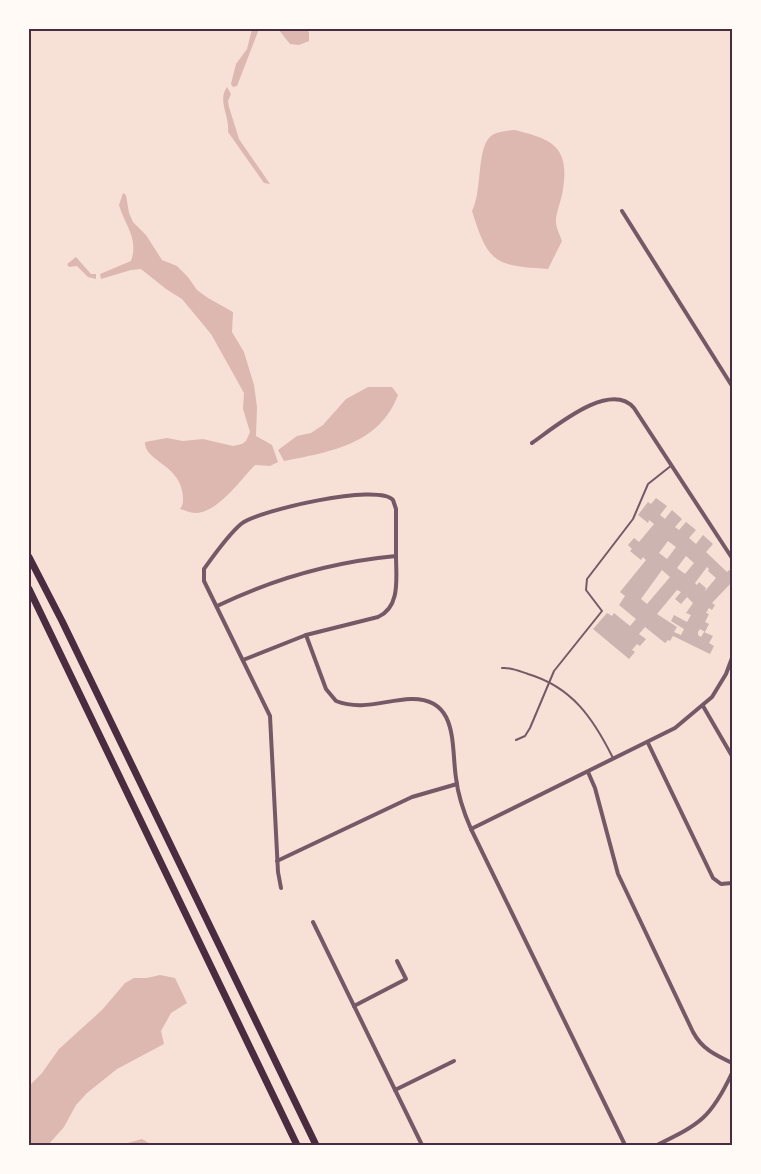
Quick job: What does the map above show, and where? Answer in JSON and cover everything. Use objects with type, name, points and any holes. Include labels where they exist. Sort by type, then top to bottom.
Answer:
[{"type":"highway","points":[[29,557],[74,644],[316,1145]]},
{"type":"highway","points":[[29,589],[297,1145]]},
{"type":"street","points":[[622,210],[732,386]]},
{"type":"street","points":[[727,378],[732,375]]},
{"type":"street","points":[[532,443],[588,406],[611,398],[630,403],[732,558]]},
{"type":"street","points":[[243,660],[306,635],[378,617],[385,613],[391,606],[395,594],[396,508],[393,500],[388,496],[362,494],[292,507],[241,524],[207,566],[203,577],[217,606],[243,660],[270,716],[277,861],[281,888]]},
{"type":"street","points":[[217,606],[262,585],[307,570],[356,560],[396,556]]},
{"type":"street","points":[[306,635],[326,689],[336,701],[362,706],[414,699],[430,704],[441,712],[449,723],[453,734],[457,784],[471,829],[625,1145]]},
{"type":"street","points":[[471,829],[614,760],[674,728],[703,706],[721,683],[732,658]]},
{"type":"street","points":[[703,706],[732,756]]},
{"type":"street","points":[[648,743],[714,878],[721,884],[732,883]]},
{"type":"street","points":[[588,772],[595,788],[618,874],[693,1032],[710,1052],[732,1063]]},
{"type":"street","points":[[277,861],[412,797],[457,784]]},
{"type":"street","points":[[313,922],[422,1145]]},
{"type":"street","points":[[354,1006],[406,979],[397,961]]},
{"type":"street","points":[[395,1090],[454,1062]]},
{"type":"street","points":[[657,1145],[691,1128],[706,1118],[720,1099],[732,1073]]},
{"type":"lane","points":[[516,740],[525,736],[530,728],[554,671],[602,611],[588,594],[585,584],[587,578],[633,519],[648,484],[672,465]]},
{"type":"lane","points":[[502,668],[539,677],[550,682],[576,701],[597,726],[614,760]]},
{"type":"shaded area","points":[[252,29],[259,29],[237,86],[233,87],[231,84],[236,64],[247,49]]},
{"type":"shaded area","points":[[278,29],[305,29],[309,32],[309,41],[299,45],[290,44]]},
{"type":"shaded area","points":[[227,87],[231,94],[228,101],[229,107],[239,139],[270,184],[264,183],[228,132],[223,103],[224,92]]},
{"type":"shaded area","points":[[515,130],[548,141],[555,147],[564,163],[563,189],[556,222],[562,241],[548,269],[516,266],[496,258],[483,242],[472,211],[485,144],[494,134]]},
{"type":"shaded area","points":[[123,193],[126,195],[129,213],[133,222],[146,235],[162,260],[177,266],[197,290],[233,312],[232,332],[244,352],[254,385],[257,407],[256,436],[272,445],[278,462],[270,466],[255,465],[228,495],[204,512],[193,513],[180,509],[183,504],[181,487],[170,471],[146,449],[145,442],[167,438],[183,441],[203,439],[233,446],[242,444],[246,441],[250,432],[243,409],[244,393],[211,334],[182,299],[141,269],[101,279],[100,274],[131,261],[133,253],[132,239],[119,205]]},
{"type":"shaded area","points":[[76,257],[91,274],[96,274],[96,279],[88,277],[77,266],[69,267],[67,264]]},
{"type":"shaded area","points":[[368,387],[392,387],[398,395],[389,412],[378,425],[351,443],[318,454],[284,461],[278,450],[297,436],[311,433],[323,425],[346,399]]},
{"type":"shaded area","points":[[160,975],[175,978],[187,1003],[171,1013],[161,1031],[164,1044],[117,1069],[87,1093],[76,1105],[64,1127],[48,1145],[29,1145],[29,1086],[42,1073],[59,1049],[102,1010],[125,983],[134,978]]},
{"type":"shaded area","points":[[142,1139],[152,1145],[120,1145]]},
{"type":"building","points":[[656,498],[667,506],[660,515],[665,519],[672,510],[682,519],[675,527],[679,530],[686,522],[696,530],[689,538],[696,544],[703,535],[713,544],[706,552],[727,572],[729,570],[732,572],[732,582],[712,603],[715,605],[712,610],[709,608],[706,613],[709,614],[705,622],[709,624],[705,632],[700,629],[698,632],[698,635],[701,637],[704,632],[713,636],[709,643],[714,646],[710,654],[673,636],[670,641],[668,640],[665,643],[645,627],[639,634],[646,639],[640,646],[637,644],[632,650],[635,652],[629,659],[593,629],[607,613],[612,616],[614,613],[630,626],[636,619],[619,605],[625,596],[620,592],[646,560],[643,557],[641,560],[630,551],[632,549],[628,545],[634,538],[639,542],[654,524],[649,520],[648,523],[638,515],[648,502],[651,504]],"holes":[[[668,541],[676,547],[667,559],[659,553]],[[686,556],[694,563],[685,574],[677,568]],[[707,567],[708,571],[716,578],[705,591],[706,588],[699,582],[697,585],[695,583]],[[662,570],[670,577],[647,604],[641,599]],[[677,590],[681,592],[675,599],[681,604],[687,597],[693,603],[686,613],[691,615],[687,622],[674,615],[671,621],[684,629],[681,635],[674,632],[677,627],[657,614]]]}]
